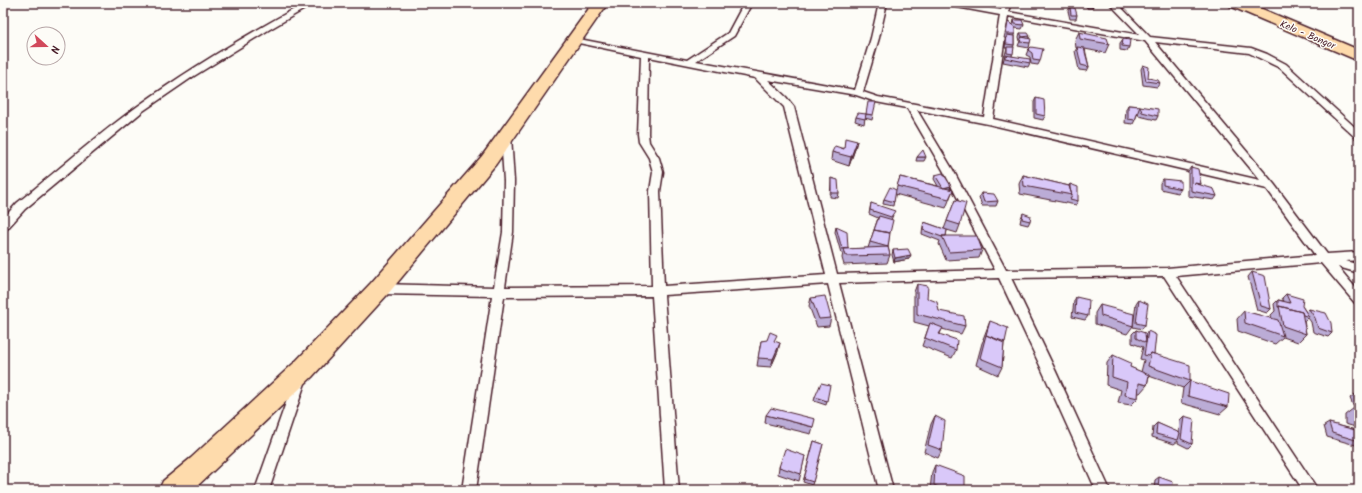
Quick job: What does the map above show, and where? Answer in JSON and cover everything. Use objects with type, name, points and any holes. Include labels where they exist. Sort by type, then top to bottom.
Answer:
[{"type":"highway","points":[[173,490],[200,467],[303,370],[379,289],[489,160],[601,3]]},
{"type":"highway","name":"Kelo - Bongor","points":[[1234,3],[1359,56]]},
{"type":"street","points":[[3,226],[26,201],[140,109],[191,74],[267,27],[311,3]]},
{"type":"street","points":[[688,63],[730,34],[748,3]]},
{"type":"street","points":[[858,93],[875,38],[883,3]]},
{"type":"street","points":[[946,3],[1148,39],[1251,51],[1283,66],[1359,136]]},
{"type":"street","points":[[988,122],[992,105],[1004,13],[1007,3]]},
{"type":"street","points":[[1113,3],[1148,39],[1270,186],[1324,259],[1359,300]]},
{"type":"street","points":[[574,40],[688,63],[858,93],[910,106],[988,122],[1270,186]]},
{"type":"street","points":[[645,54],[642,134],[644,142],[654,158],[658,172],[655,191],[658,291],[672,490]]},
{"type":"street","points":[[758,76],[789,106],[886,490]]},
{"type":"street","points":[[910,106],[954,179],[1002,274],[1059,391],[1103,490]]},
{"type":"street","points":[[469,490],[508,232],[509,181],[506,136]]},
{"type":"street","points":[[379,289],[500,292],[658,291],[832,279],[1002,274],[1167,272],[1359,256]]},
{"type":"street","points":[[1324,259],[1359,269]]},
{"type":"street","points":[[1167,272],[1311,490]]},
{"type":"street","points":[[262,490],[303,370]]},
{"type":"building","points":[[1070,7],[1075,8],[1077,15],[1071,15]]},
{"type":"building","points":[[1014,20],[1022,20],[1024,25],[1015,24]]},
{"type":"building","points":[[1008,22],[1015,27],[1015,34],[1006,34]]},
{"type":"building","points":[[1079,32],[1107,38],[1109,44],[1080,39]]},
{"type":"building","points":[[1020,33],[1028,33],[1030,36],[1022,37],[1031,39],[1030,43],[1020,42],[1022,36]]},
{"type":"building","points":[[1007,35],[1014,36],[1014,45],[1006,44]]},
{"type":"building","points":[[1123,39],[1130,40],[1129,47],[1122,46]]},
{"type":"building","points":[[1007,47],[1014,47],[1013,54],[1007,53]]},
{"type":"building","points":[[1031,47],[1043,49],[1040,61],[1033,60],[1032,53],[1028,50]]},
{"type":"building","points":[[1077,47],[1084,48],[1089,67],[1081,65]]},
{"type":"building","points":[[1005,55],[1030,59],[1030,63],[1005,58]]},
{"type":"building","points":[[1143,65],[1149,67],[1148,78],[1158,80],[1160,83],[1146,81]]},
{"type":"building","points":[[1036,98],[1044,100],[1045,116],[1036,114]]},
{"type":"building","points":[[868,102],[876,102],[873,115],[866,114]]},
{"type":"building","points":[[1128,105],[1140,106],[1135,120],[1128,119]]},
{"type":"building","points":[[1140,106],[1158,109],[1158,116],[1142,112]]},
{"type":"building","points":[[858,113],[866,114],[865,119],[856,117]]},
{"type":"building","points":[[845,138],[857,141],[851,157],[832,152],[835,146],[844,149]]},
{"type":"building","points":[[923,150],[926,157],[917,157]]},
{"type":"building","points":[[1191,167],[1198,169],[1201,184],[1194,183],[1214,189],[1217,196],[1191,191]]},
{"type":"building","points":[[943,173],[951,186],[943,188],[935,175]]},
{"type":"building","points":[[1023,175],[1069,186],[1072,195],[1024,186]]},
{"type":"building","points":[[900,177],[953,190],[949,199],[897,186]]},
{"type":"building","points":[[831,178],[838,180],[839,193],[831,193]]},
{"type":"building","points":[[1163,179],[1181,181],[1181,189],[1163,185]]},
{"type":"building","points":[[1070,184],[1078,187],[1078,201],[1070,199],[1072,195]]},
{"type":"building","points":[[890,187],[896,190],[894,202],[884,199]]},
{"type":"building","points":[[981,193],[994,194],[998,201],[984,202]]},
{"type":"building","points":[[955,200],[966,203],[960,225],[947,221]]},
{"type":"building","points":[[871,203],[895,211],[891,217],[870,210]]},
{"type":"building","points":[[1023,213],[1031,216],[1030,221],[1022,219]]},
{"type":"building","points":[[879,216],[893,220],[890,233],[874,230]]},
{"type":"building","points":[[924,222],[947,230],[946,236],[942,237],[923,230]]},
{"type":"building","points":[[836,227],[847,232],[848,248],[842,249]]},
{"type":"building","points":[[874,230],[890,233],[888,247],[870,242]]},
{"type":"building","points":[[942,236],[977,236],[982,250],[949,252]]},
{"type":"building","points":[[888,247],[890,255],[846,256],[844,249]]},
{"type":"building","points":[[908,249],[911,255],[895,258],[893,250]]},
{"type":"building","points":[[1252,272],[1265,276],[1271,309],[1261,306]]},
{"type":"building","points":[[917,284],[928,286],[927,298],[937,302],[939,311],[964,316],[965,326],[917,314]]},
{"type":"building","points":[[1286,294],[1303,299],[1302,306],[1309,317],[1303,315],[1302,312],[1278,307],[1278,300],[1290,303]]},
{"type":"building","points":[[825,296],[831,318],[819,319],[811,298]]},
{"type":"building","points":[[1076,297],[1089,300],[1088,316],[1075,313]]},
{"type":"building","points":[[1139,300],[1148,304],[1145,325],[1136,323]]},
{"type":"building","points":[[1100,305],[1134,314],[1133,326],[1101,316]]},
{"type":"building","points":[[1279,306],[1302,312],[1306,334],[1283,326]]},
{"type":"building","points":[[1309,309],[1326,313],[1331,323],[1332,333],[1318,328],[1315,318]]},
{"type":"building","points":[[1244,311],[1278,320],[1283,336],[1245,323]]},
{"type":"building","points":[[990,321],[1008,328],[1005,342],[986,335]]},
{"type":"building","points":[[930,323],[943,328],[939,334],[957,340],[956,350],[925,338]]},
{"type":"building","points":[[1136,330],[1145,333],[1146,343],[1136,338]]},
{"type":"building","points":[[1148,331],[1156,335],[1154,354],[1151,353],[1148,356],[1144,355]]},
{"type":"building","points":[[770,332],[777,335],[774,341],[780,343],[773,359],[758,358],[761,341],[767,340]]},
{"type":"building","points":[[986,335],[1004,343],[1002,367],[980,358]]},
{"type":"building","points":[[1151,353],[1190,365],[1190,381],[1148,366]]},
{"type":"building","points":[[1113,355],[1131,363],[1130,367],[1149,375],[1147,385],[1139,383],[1138,398],[1125,395],[1127,382],[1112,377]]},
{"type":"building","points":[[1190,381],[1229,394],[1228,407],[1188,396]]},
{"type":"building","points":[[821,383],[830,385],[827,401],[815,397]]},
{"type":"building","points":[[1355,407],[1359,408],[1359,418],[1355,416]]},
{"type":"building","points":[[771,408],[815,419],[813,427],[766,415]]},
{"type":"building","points":[[935,416],[945,421],[942,450],[928,445]]},
{"type":"building","points":[[1184,416],[1194,419],[1192,444],[1181,439]]},
{"type":"building","points":[[1157,423],[1180,433],[1178,440],[1156,434]]},
{"type":"building","points":[[1329,423],[1359,431],[1359,441],[1332,433]]},
{"type":"building","points":[[814,441],[823,444],[813,482],[804,479]]},
{"type":"building","points":[[785,449],[805,456],[801,474],[779,467]]},
{"type":"building","points":[[935,465],[965,476],[965,490],[946,490],[934,485]]},
{"type":"building","points":[[1159,477],[1173,482],[1172,490],[1158,489]]}]
